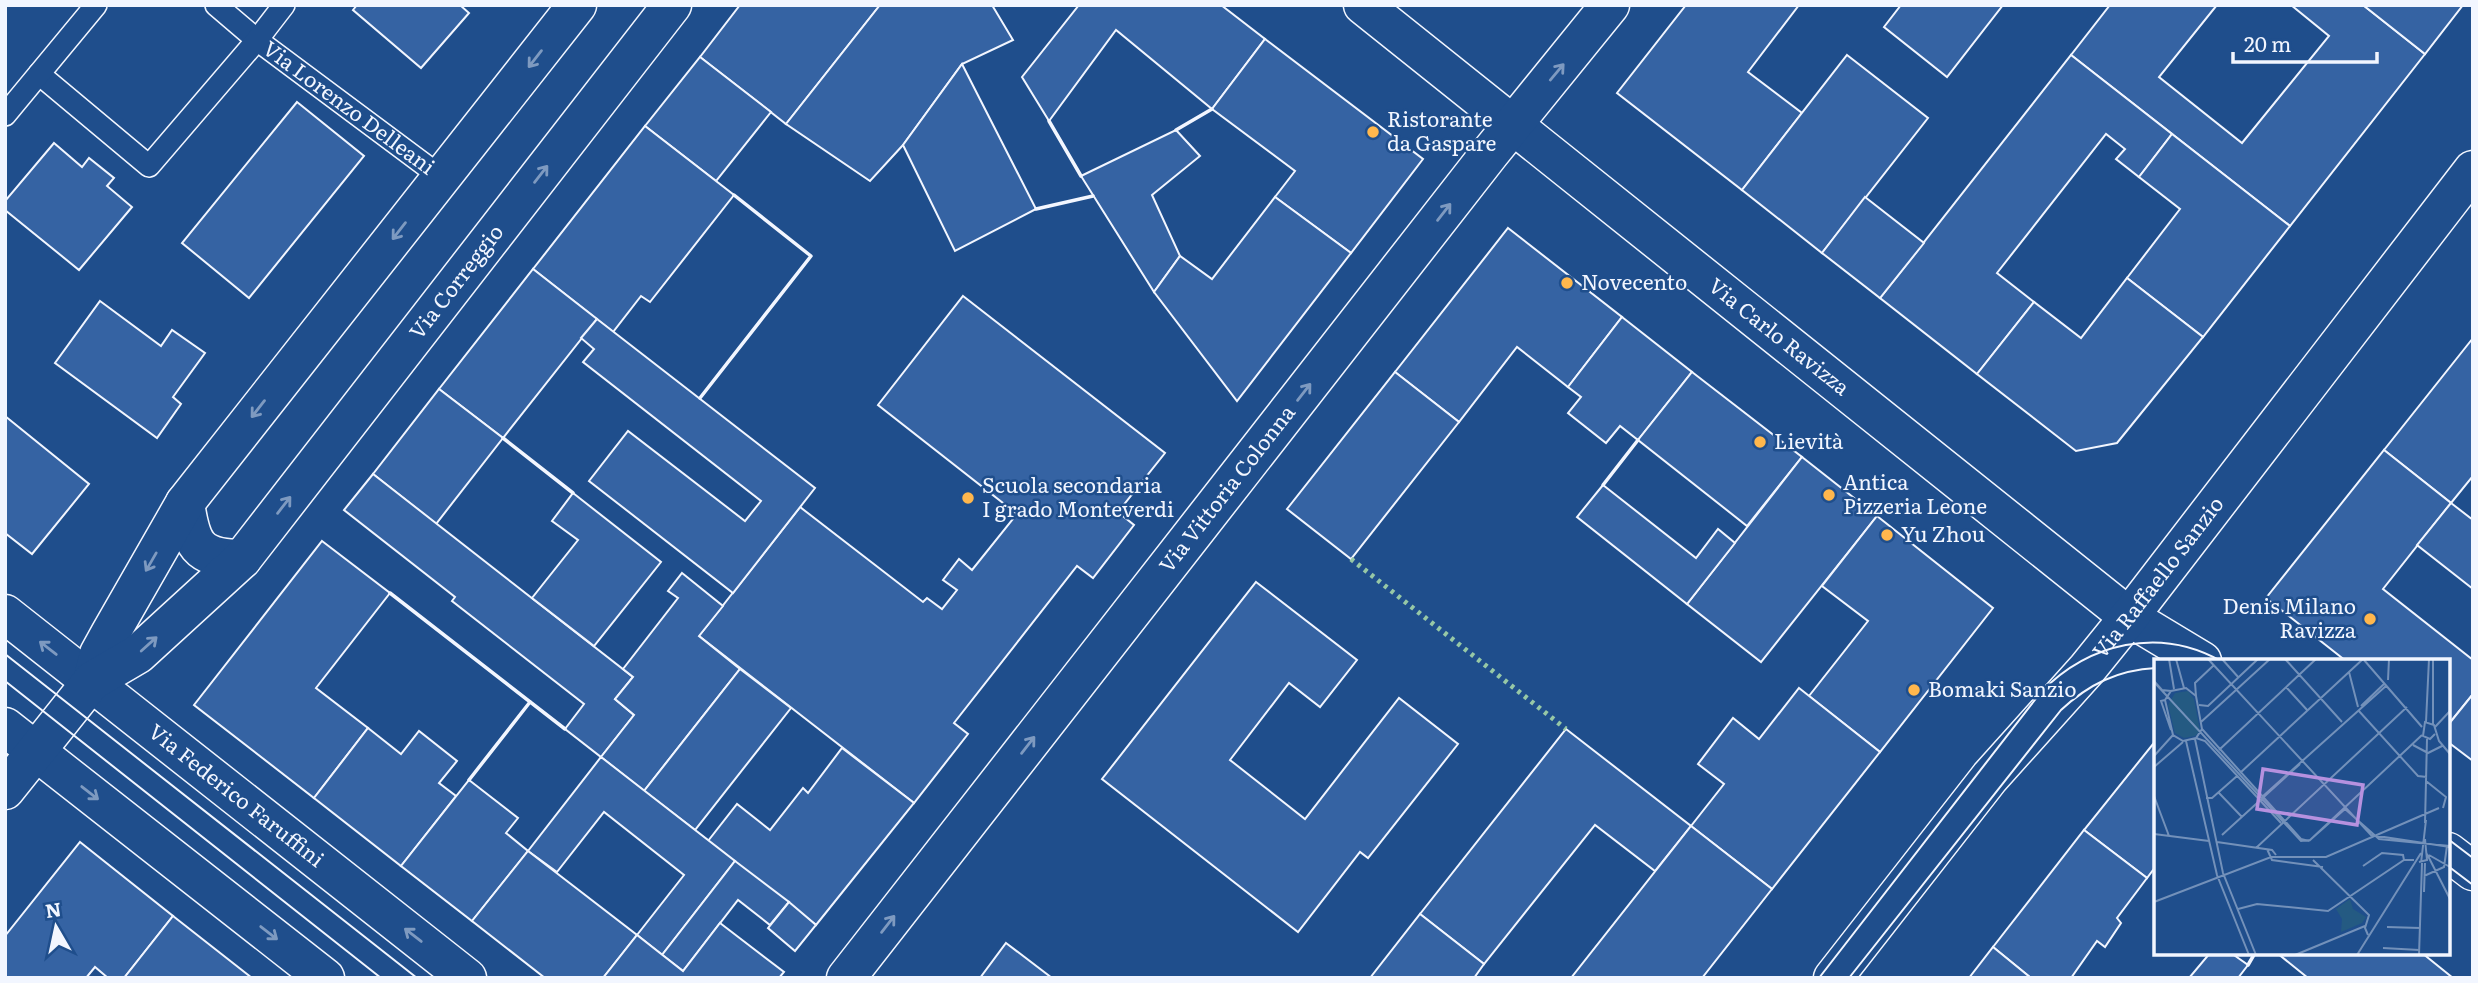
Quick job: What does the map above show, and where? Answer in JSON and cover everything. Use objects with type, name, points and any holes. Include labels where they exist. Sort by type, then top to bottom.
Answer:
[{"type":"street","points":[[5,790],[92,681],[99,654],[184,503],[577,5]]},
{"type":"street","name":"Via Correggio","points":[[92,681],[138,654],[242,559],[672,5]]},
{"type":"street","name":"Via Carlo Ravizza","points":[[1363,5],[2129,617],[2199,659]]},
{"type":"street","name":"Via Vittoria Colonna","points":[[846,978],[1513,124],[1610,5]]},
{"type":"street","name":"Via Raffaello Sanzio","points":[[1833,978],[1990,777],[2087,669],[2129,617],[2473,170]]},
{"type":"street","points":[[184,503],[190,536],[199,547],[212,556],[242,559]]},
{"type":"street","name":"Via Federico Faruffini","points":[[5,614],[467,978]]},
{"type":"street","points":[[5,727],[325,978]]},
{"type":"street","points":[[2450,854],[2473,872]]},
{"type":"lane","points":[[5,115],[96,5]]},
{"type":"lane","name":"Via Lorenzo Delleani","points":[[216,5],[257,40],[441,177]]},
{"type":"lane","name":"Via Lorenzo Delleani","points":[[39,74],[149,166],[284,5]]},
{"type":"building","points":[[357,5],[460,5],[469,13],[421,68],[353,10]]},
{"type":"building","points":[[740,5],[880,5],[786,124],[700,57]]},
{"type":"building","points":[[880,5],[992,5],[1013,40],[962,64],[903,145],[870,181],[786,124]]},
{"type":"building","points":[[1079,5],[1221,5],[1265,39],[1212,109],[1116,30],[1049,121],[1022,77]]},
{"type":"building","points":[[1686,5],[1799,5],[1748,72],[1802,113],[1742,190],[1617,93]]},
{"type":"building","points":[[1901,5],[2003,5],[1947,77],[1884,27]]},
{"type":"building","points":[[2110,5],[2217,5],[2159,77],[2242,143],[2329,36],[2291,5],[2363,5],[2425,54],[2290,226],[2071,55]]},
{"type":"building","points":[[2363,5],[2463,5],[2425,54]]},
{"type":"building","points":[[1265,39],[1423,159],[1351,253],[1275,197],[1295,171],[1212,109]]},
{"type":"building","points":[[1847,55],[1928,118],[1822,253],[1742,190]]},
{"type":"building","points":[[2071,55],[2172,134],[2139,177],[2116,159],[2125,149],[2106,134],[1997,273],[2034,302],[1977,374],[1880,298]]},
{"type":"building","points":[[700,57],[771,112],[716,181],[645,126]]},
{"type":"building","points":[[962,64],[1036,209],[955,251],[903,145]]},
{"type":"building","points":[[297,102],[364,156],[249,298],[182,243]]},
{"type":"building","points":[[645,126],[734,195],[650,302],[641,296],[613,332],[533,269]]},
{"type":"building","points":[[1176,130],[1200,156],[1152,195],[1180,256],[1154,292],[1081,176]]},
{"type":"building","points":[[2172,134],[2290,226],[2203,337],[2127,278],[2180,209],[2139,177]]},
{"type":"building","points":[[54,143],[82,167],[89,158],[114,178],[107,186],[132,207],[79,270],[5,210],[5,201]]},
{"type":"building","points":[[1275,197],[1351,253],[1237,401],[1154,292],[1180,256],[1212,279]]},
{"type":"building","points":[[1865,197],[1924,243],[1880,298],[1822,253]]},
{"type":"building","points":[[1508,228],[1622,317],[1568,387],[1517,347],[1459,422],[1395,372]]},
{"type":"building","points":[[533,269],[597,319],[503,438],[439,389]]},
{"type":"building","points":[[2127,278],[2203,337],[2117,443],[2076,451],[1977,374],[2034,302],[2081,338]]},
{"type":"building","points":[[963,296],[1165,453],[1118,512],[1134,525],[1093,578],[1077,566],[954,723],[968,734],[914,803],[699,636],[800,507],[923,602],[927,598],[942,609],[957,590],[943,580],[959,559],[972,570],[1017,514],[878,405]]},
{"type":"building","points":[[100,301],[161,346],[172,330],[205,353],[173,397],[181,404],[157,438],[55,363]]},
{"type":"building","points":[[1622,317],[1692,372],[1638,440],[1620,426],[1606,443],[1568,413],[1581,397],[1568,387]]},
{"type":"building","points":[[597,319],[815,488],[733,593],[589,481],[628,431],[745,521],[761,501],[583,362],[594,349],[581,338]]},
{"type":"building","points":[[2473,338],[2473,476],[2451,503],[2384,450]]},
{"type":"building","points":[[1395,372],[1459,422],[1351,559],[1287,509]]},
{"type":"building","points":[[1692,372],[1802,457],[1747,526],[1638,440]]},
{"type":"building","points":[[439,389],[503,438],[436,524],[373,474]]},
{"type":"building","points":[[5,416],[89,484],[32,554],[5,533]]},
{"type":"building","points":[[2384,450],[2451,503],[2383,589],[2473,660],[2473,694],[2450,723],[2450,659],[2343,659],[2266,598]]},
{"type":"building","points":[[1802,457],[1877,516],[1761,662],[1687,604]]},
{"type":"building","points":[[373,474],[633,677],[615,699],[634,715],[601,757],[565,729],[584,704],[452,601],[455,597],[344,510]]},
{"type":"building","points":[[1603,485],[1696,558],[1718,529],[1735,543],[1687,604],[1577,517]]},
{"type":"building","points":[[573,493],[661,562],[594,646],[532,598],[578,540],[552,521]]},
{"type":"building","points":[[2451,503],[2473,520],[2473,589],[2417,545]]},
{"type":"building","points":[[1877,516],[1993,608],[1880,752],[1809,696],[1868,621],[1822,586]]},
{"type":"building","points":[[322,541],[390,593],[316,688],[368,728],[314,798],[194,705]]},
{"type":"building","points":[[682,573],[723,606],[699,636],[740,669],[644,791],[601,757],[634,715],[615,699],[633,677],[623,669],[678,598],[668,591]]},
{"type":"building","points":[[1256,582],[1357,660],[1320,707],[1289,683],[1230,760],[1305,819],[1399,698],[1458,744],[1368,858],[1360,852],[1298,932],[1102,779]]},
{"type":"building","points":[[740,669],[791,708],[695,830],[644,791]]},
{"type":"building","points":[[1799,688],[1880,752],[1772,889],[1691,826],[1724,784],[1698,764],[1733,718],[1759,739]]},
{"type":"building","points":[[2473,694],[2473,761],[2450,744],[2450,723]]},
{"type":"building","points":[[368,728],[401,754],[419,731],[457,761],[439,783],[456,796],[401,866],[314,798]]},
{"type":"building","points":[[1566,729],[1691,826],[1655,871],[1595,825],[1484,964],[1420,914]]},
{"type":"building","points":[[2153,744],[2154,869],[2147,878],[2084,830]]},
{"type":"building","points":[[842,748],[914,803],[816,925],[708,841],[737,804],[770,830],[803,788],[808,793]]},
{"type":"building","points":[[601,757],[735,861],[662,955],[637,935],[684,875],[604,812],[557,872],[528,851]]},
{"type":"building","points":[[469,780],[518,818],[506,833],[528,851],[472,921],[401,866]]},
{"type":"building","points":[[1691,826],[1772,889],[1702,978],[1571,978]]},
{"type":"building","points":[[2084,830],[2147,878],[2117,918],[2121,923],[2105,947],[2097,941],[2071,978],[2031,978],[1993,947]]},
{"type":"building","points":[[80,842],[173,916],[124,978],[108,978],[95,967],[86,978],[5,978],[5,936]]},
{"type":"building","points":[[528,851],[637,935],[603,978],[545,978],[472,921]]},
{"type":"building","points":[[735,861],[789,902],[770,925],[738,900],[683,971],[662,955]]},
{"type":"building","points":[[789,902],[816,925],[795,951],[768,928]]},
{"type":"building","points":[[1420,914],[1484,964],[1474,978],[1370,978]]},
{"type":"building","points":[[173,916],[252,978],[124,978]]},
{"type":"building","points":[[720,923],[784,972],[779,978],[603,978],[637,935],[683,971]]},
{"type":"building","points":[[1006,943],[1052,978],[980,978]]},
{"type":"building","points":[[1993,947],[2031,978],[1969,978]]},
{"type":"building","points":[[2208,955],[2234,955],[2248,965],[2238,978],[2189,978]]},
{"type":"building","points":[[2279,955],[2424,955],[2453,978],[2308,978]]},
{"type":"tram line","points":[[1819,978],[2041,692],[2060,675],[2103,651],[2126,645],[2173,644],[2197,650],[2217,659]]},
{"type":"tram line","points":[[5,654],[417,978]]},
{"type":"tram line","points":[[1849,978],[2061,710],[2082,693],[2105,680],[2129,672],[2154,668]]},
{"type":"tram line","points":[[5,681],[381,978]]},
{"type":"tram line","points":[[2450,841],[2473,858]]},
{"type":"tram line","points":[[2450,868],[2473,885]]},
{"type":"hedge","points":[[1351,559],[1566,729]]},
{"type":"wall","points":[[1176,130],[1212,109]]},
{"type":"wall","points":[[1049,121],[1081,176]]},
{"type":"wall","points":[[700,398],[811,256],[734,195]]},
{"type":"wall","points":[[1036,209],[1093,196]]},
{"type":"wall","points":[[503,438],[573,493]]},
{"type":"wall","points":[[1603,485],[1638,440]]},
{"type":"wall","points":[[390,593],[565,729]]},
{"type":"wall","points":[[469,780],[530,702]]},
{"type":"wall","points":[[2248,965],[2254,955]]},
{"type":"place","name":"Ristorante da Gaspare","points":[[1373,132]]},
{"type":"place","name":"Novecento","points":[[1567,283]]},
{"type":"place","name":"Lievità","points":[[1760,442]]},
{"type":"place","name":"Antica Pizzeria Leone","points":[[1829,495]]},
{"type":"place","name":"Scuola secondaria I grado Monteverdi","points":[[968,498]]},
{"type":"place","name":"Yu Zhou","points":[[1887,535]]},
{"type":"place","name":"Denis Milano Ravizza","points":[[2370,619]]},
{"type":"place","name":"Bomaki Sanzio","points":[[1914,690]]}]
